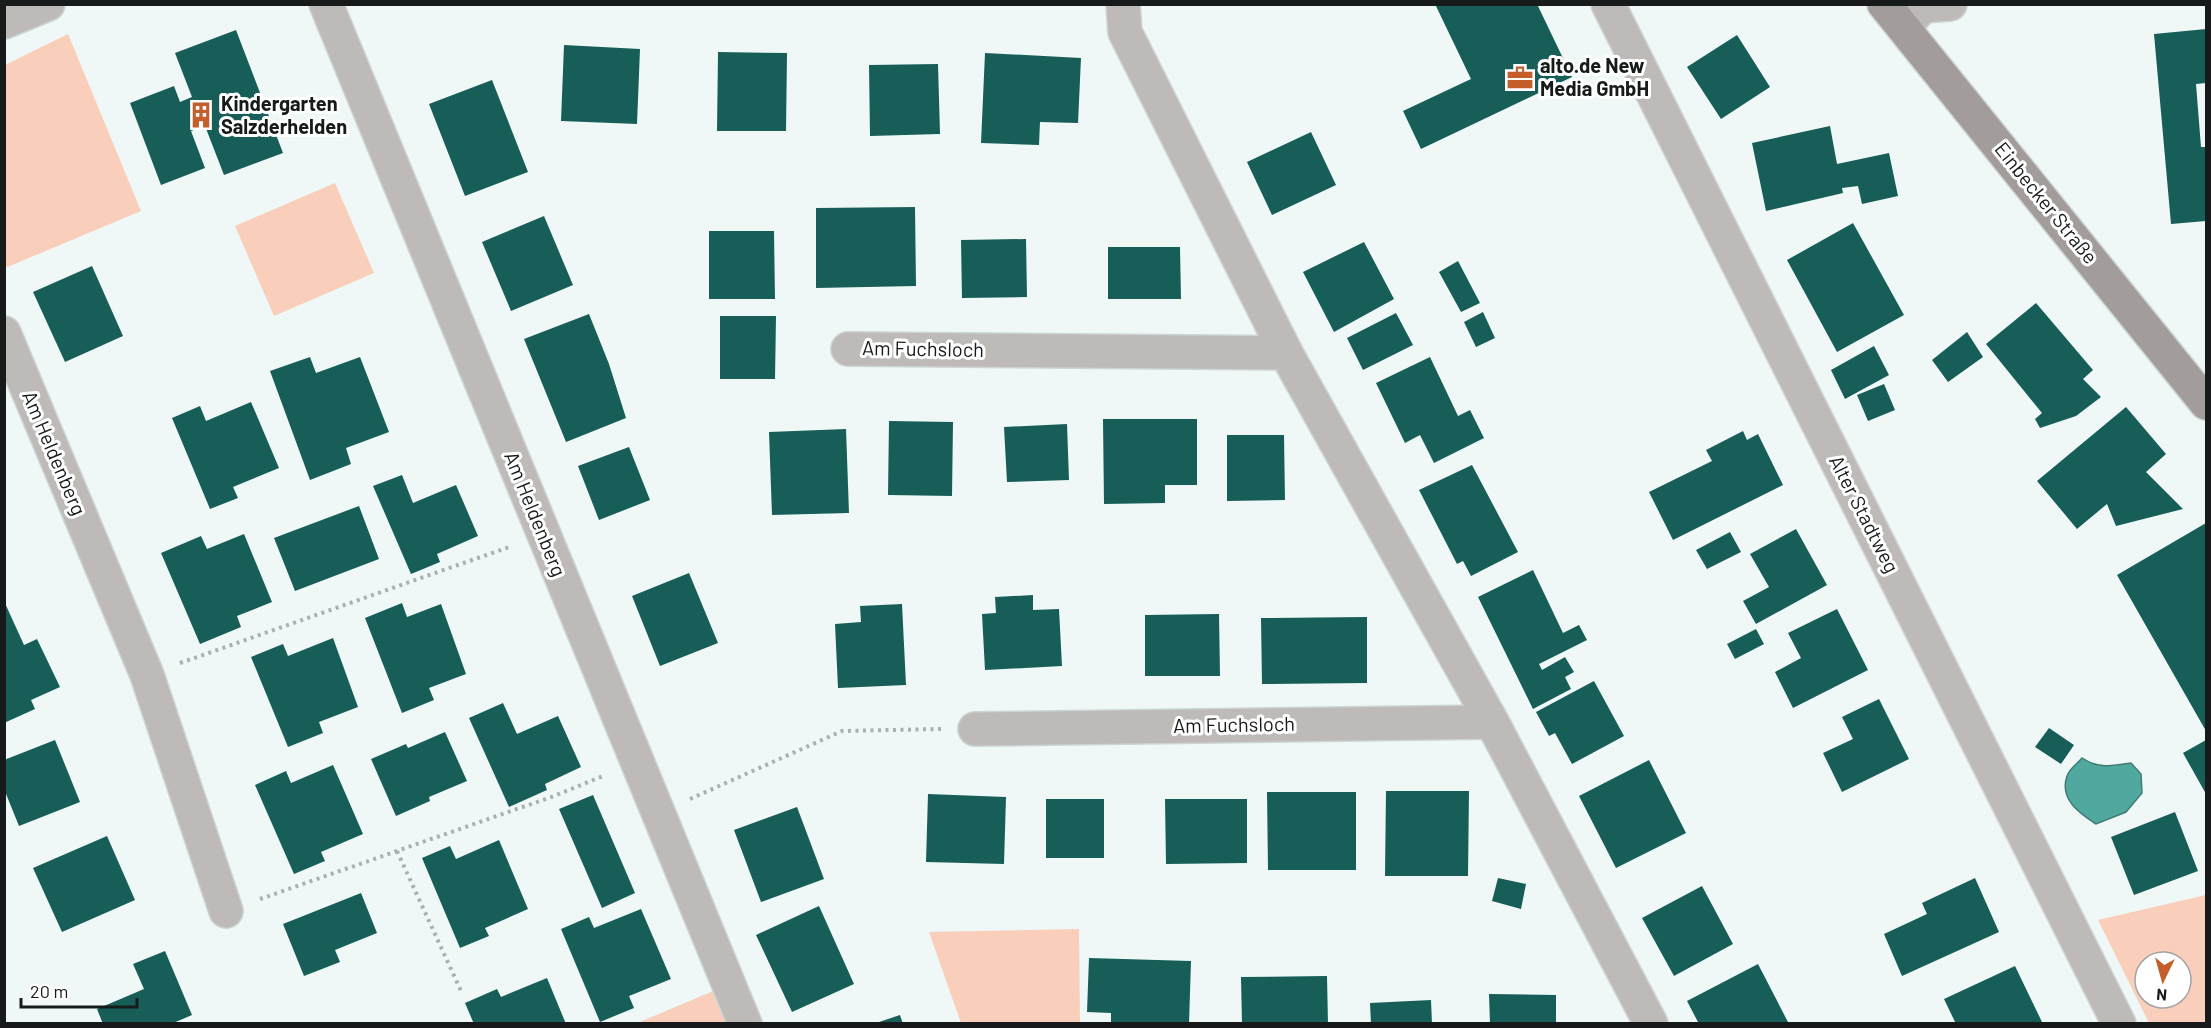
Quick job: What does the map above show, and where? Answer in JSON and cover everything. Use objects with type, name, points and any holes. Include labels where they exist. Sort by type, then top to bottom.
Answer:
[{"type":"street","points":[[4,22],[48,4]]},
{"type":"street","name":"Am Heldenberg","points":[[326,4],[745,1023]]},
{"type":"street","points":[[1123,4],[1125,32],[1286,353],[1492,722],[1651,1023]]},
{"type":"street","name":"Alter Stadtweg","points":[[1608,4],[2119,1023]]},
{"type":"street","points":[[1894,16],[1923,6],[1950,4]]},
{"type":"street","name":"Einbecker Straße","points":[[1894,16],[2206,403]]},
{"type":"street","name":"Am Heldenberg","points":[[4,333],[147,675],[226,911]]},
{"type":"street","name":"Am Fuchsloch","points":[[848,349],[1286,353]]},
{"type":"street","name":"Am Fuchsloch","points":[[975,729],[1492,722]]},
{"type":"path","points":[[147,675],[544,536]]},
{"type":"path","points":[[657,811],[691,799],[842,731],[975,729]]},
{"type":"path","points":[[226,911],[554,796],[637,763]]},
{"type":"path","points":[[397,851],[461,991]]},
{"type":"shaded area","points":[[68,34],[141,211],[5,268],[5,65]]},
{"type":"shaded area","points":[[335,183],[374,273],[274,316],[235,226]]},
{"type":"shaded area","points":[[2206,895],[2206,1023],[2149,1023],[2143,1010],[2193,1010],[2193,950],[2133,950],[2133,991],[2098,920]]},
{"type":"shaded area","points":[[1079,929],[1080,1023],[961,1023],[929,932]]},
{"type":"shaded area","points":[[718,989],[731,1024],[635,1024]]},
{"type":"water","points":[[2082,758],[2100,765],[2131,763],[2141,774],[2142,793],[2126,812],[2096,824],[2072,804],[2065,784],[2070,771]]},
{"type":"building","name":"alto.de New Media GmbH","points":[[1435,4],[1537,4],[1572,77],[1421,149],[1403,111],[1471,79]]},
{"type":"building","points":[[2206,29],[2206,83],[2196,84],[2201,147],[2206,147],[2206,221],[2171,224],[2154,34]]},
{"type":"building","name":"Kindergarten Salzderhelden","points":[[236,30],[283,153],[224,175],[205,126],[191,131],[205,168],[161,185],[130,103],[174,86],[180,102],[192,97],[175,53]]},
{"type":"building","points":[[1737,35],[1770,87],[1721,119],[1687,67]]},
{"type":"building","points":[[564,45],[640,49],[637,124],[561,121]]},
{"type":"building","points":[[718,52],[787,53],[786,131],[717,131]]},
{"type":"building","points":[[985,53],[1081,58],[1078,123],[1040,122],[1039,145],[981,143]]},
{"type":"building","points":[[938,64],[940,134],[870,136],[869,65]]},
{"type":"building","points":[[492,80],[528,172],[465,196],[429,104]]},
{"type":"building","points":[[1830,126],[1837,164],[1889,153],[1898,196],[1862,204],[1858,186],[1842,188],[1843,193],[1766,211],[1752,143]]},
{"type":"building","points":[[1311,132],[1336,185],[1272,215],[1247,162]]},
{"type":"building","points":[[915,207],[916,286],[816,288],[816,208]]},
{"type":"building","points":[[544,216],[573,285],[511,311],[482,242]]},
{"type":"building","points":[[1853,223],[1904,315],[1837,352],[1787,260]]},
{"type":"building","points":[[709,231],[774,231],[775,299],[709,299]]},
{"type":"building","points":[[1026,239],[1027,297],[962,298],[961,240]]},
{"type":"building","points":[[1364,242],[1394,299],[1334,332],[1303,272]]},
{"type":"building","points":[[1108,247],[1180,247],[1181,299],[1108,299]]},
{"type":"building","points":[[1458,261],[1480,303],[1461,312],[1439,272]]},
{"type":"building","points":[[92,266],[123,336],[65,362],[33,292]]},
{"type":"building","points":[[2036,303],[2093,370],[2083,379],[2101,397],[2076,416],[2040,428],[2035,419],[2042,413],[1986,344]]},
{"type":"building","points":[[1483,312],[1495,338],[1476,347],[1464,322]]},
{"type":"building","points":[[1396,313],[1413,345],[1363,370],[1347,338]]},
{"type":"building","points":[[589,314],[609,364],[626,418],[566,442],[524,339]]},
{"type":"building","points":[[720,316],[776,316],[775,379],[720,379]]},
{"type":"building","points":[[1967,332],[1983,357],[1948,382],[1932,360]]},
{"type":"building","points":[[1874,346],[1889,375],[1845,399],[1831,370]]},
{"type":"building","points":[[310,357],[316,373],[360,357],[389,432],[346,448],[351,464],[310,480],[270,371]]},
{"type":"building","points":[[1430,357],[1458,416],[1470,410],[1484,438],[1434,463],[1420,435],[1405,443],[1376,383]]},
{"type":"building","points":[[1884,384],[1895,410],[1868,421],[1857,395]]},
{"type":"building","points":[[251,402],[279,468],[233,487],[238,498],[210,509],[172,418],[200,406],[206,421]]},
{"type":"building","points":[[2126,407],[2166,454],[2146,472],[2183,509],[2116,526],[2107,504],[2077,529],[2037,481]]},
{"type":"building","points":[[1103,419],[1197,419],[1197,485],[1165,485],[1165,503],[1104,504]]},
{"type":"building","points":[[889,421],[953,422],[952,496],[888,495]]},
{"type":"building","points":[[1067,424],[1069,480],[1007,482],[1004,427]]},
{"type":"building","points":[[846,429],[849,513],[772,515],[769,432]]},
{"type":"building","points":[[1743,431],[1747,440],[1758,434],[1783,485],[1673,540],[1649,492],[1712,461],[1706,450]]},
{"type":"building","points":[[1227,435],[1284,435],[1285,500],[1227,501]]},
{"type":"building","points":[[629,447],[650,500],[599,520],[578,466]]},
{"type":"building","points":[[1472,465],[1518,552],[1471,576],[1463,561],[1457,564],[1419,490]]},
{"type":"building","points":[[402,475],[413,503],[456,485],[478,536],[437,554],[440,562],[411,574],[373,486]]},
{"type":"building","points":[[359,506],[379,559],[295,591],[274,538]]},
{"type":"building","points":[[2206,523],[2206,731],[2117,575]]},
{"type":"building","points":[[1796,529],[1827,585],[1756,624],[1743,601],[1769,587],[1750,554]]},
{"type":"building","points":[[1730,532],[1741,552],[1707,569],[1696,550]]},
{"type":"building","points":[[244,534],[272,602],[237,616],[241,627],[200,644],[161,553],[201,536],[207,549]]},
{"type":"building","points":[[1533,570],[1563,633],[1579,625],[1587,640],[1539,664],[1542,670],[1565,657],[1574,672],[1565,677],[1571,689],[1533,709],[1478,597]]},
{"type":"building","points":[[689,573],[718,643],[660,666],[632,596]]},
{"type":"building","points":[[1033,595],[1033,610],[1059,609],[1062,666],[985,670],[982,614],[996,613],[995,597]]},
{"type":"building","points":[[4,601],[24,645],[37,639],[60,687],[31,700],[35,709],[4,723]]},
{"type":"building","points":[[402,603],[407,617],[441,604],[466,674],[429,688],[434,700],[402,713],[365,618]]},
{"type":"building","points":[[902,604],[906,685],[838,688],[835,624],[861,622],[860,606]]},
{"type":"building","points":[[1837,609],[1868,670],[1793,708],[1775,672],[1801,658],[1788,633]]},
{"type":"building","points":[[1219,614],[1220,676],[1145,676],[1145,615]]},
{"type":"building","points":[[1367,617],[1367,683],[1262,684],[1261,618]]},
{"type":"building","points":[[1756,629],[1764,644],[1735,659],[1727,644]]},
{"type":"building","points":[[333,638],[358,707],[319,722],[323,733],[288,747],[251,657],[283,644],[288,656]]},
{"type":"building","points":[[1594,681],[1624,736],[1572,764],[1555,733],[1549,736],[1536,712]]},
{"type":"building","points":[[1879,699],[1909,759],[1842,792],[1823,753],[1853,739],[1842,717]]},
{"type":"building","points":[[503,703],[517,734],[558,716],[581,767],[545,784],[547,790],[509,807],[469,718]]},
{"type":"building","points":[[2049,728],[2074,745],[2061,764],[2035,747]]},
{"type":"building","points":[[445,732],[467,781],[429,797],[430,801],[396,816],[371,759],[406,744],[408,748]]},
{"type":"building","points":[[55,740],[80,802],[19,826],[4,789],[4,760]]},
{"type":"building","points":[[2206,740],[2206,794],[2183,753]]},
{"type":"building","points":[[1649,760],[1686,833],[1616,868],[1579,796]]},
{"type":"building","points":[[333,765],[363,834],[321,852],[325,861],[294,874],[255,785],[286,771],[291,783]]},
{"type":"building","points":[[1386,791],[1469,791],[1468,876],[1385,876]]},
{"type":"building","points":[[1267,792],[1356,792],[1356,870],[1268,870]]},
{"type":"building","points":[[928,794],[1006,797],[1004,864],[926,862]]},
{"type":"building","points":[[593,795],[635,893],[602,908],[559,809]]},
{"type":"building","points":[[1046,799],[1104,799],[1104,858],[1046,858]]},
{"type":"building","points":[[1165,799],[1247,799],[1247,863],[1166,864]]},
{"type":"building","points":[[797,807],[824,879],[761,902],[734,830]]},
{"type":"building","points":[[2175,812],[2198,871],[2134,895],[2111,837]]},
{"type":"building","points":[[107,836],[135,900],[62,932],[33,868]]},
{"type":"building","points":[[499,840],[528,909],[485,928],[489,936],[460,948],[422,858],[450,846],[456,859]]},
{"type":"building","points":[[1498,878],[1526,884],[1521,909],[1492,901]]},
{"type":"building","points":[[1975,878],[1999,932],[1902,976],[1884,934],[1927,914],[1922,903]]},
{"type":"building","points":[[1702,886],[1733,944],[1674,976],[1642,918]]},
{"type":"building","points":[[361,893],[377,933],[335,950],[340,962],[304,976],[283,924]]},
{"type":"building","points":[[819,906],[854,984],[792,1012],[756,935]]},
{"type":"building","points":[[641,909],[671,979],[629,996],[634,1008],[600,1022],[561,929],[589,917],[594,928]]},
{"type":"building","points":[[165,951],[192,1015],[171,1024],[103,1024],[97,1009],[144,989],[133,964]]},
{"type":"building","points":[[1089,958],[1191,961],[1189,1024],[1111,1024],[1111,1013],[1087,1012]]},
{"type":"building","points":[[1758,964],[1789,1024],[1699,1024],[1687,1001]]},
{"type":"building","points":[[2015,966],[2042,1022],[1956,1024],[1944,999]]},
{"type":"building","points":[[1327,976],[1328,1024],[1242,1024],[1241,977]]},
{"type":"building","points":[[547,978],[566,1024],[474,1024],[465,1003],[497,989],[501,997]]},
{"type":"building","points":[[1489,994],[1556,995],[1556,1024],[1490,1024]]},
{"type":"building","points":[[1431,1000],[1432,1024],[1371,1024],[1370,1003]]},
{"type":"building","points":[[900,1015],[903,1024],[876,1024],[876,1023]]},
{"type":"place","name":"alto.de New Media GmbH","points":[[1520,78]]},
{"type":"place","name":"Kindergarten Salzderhelden","points":[[201,115]]}]
